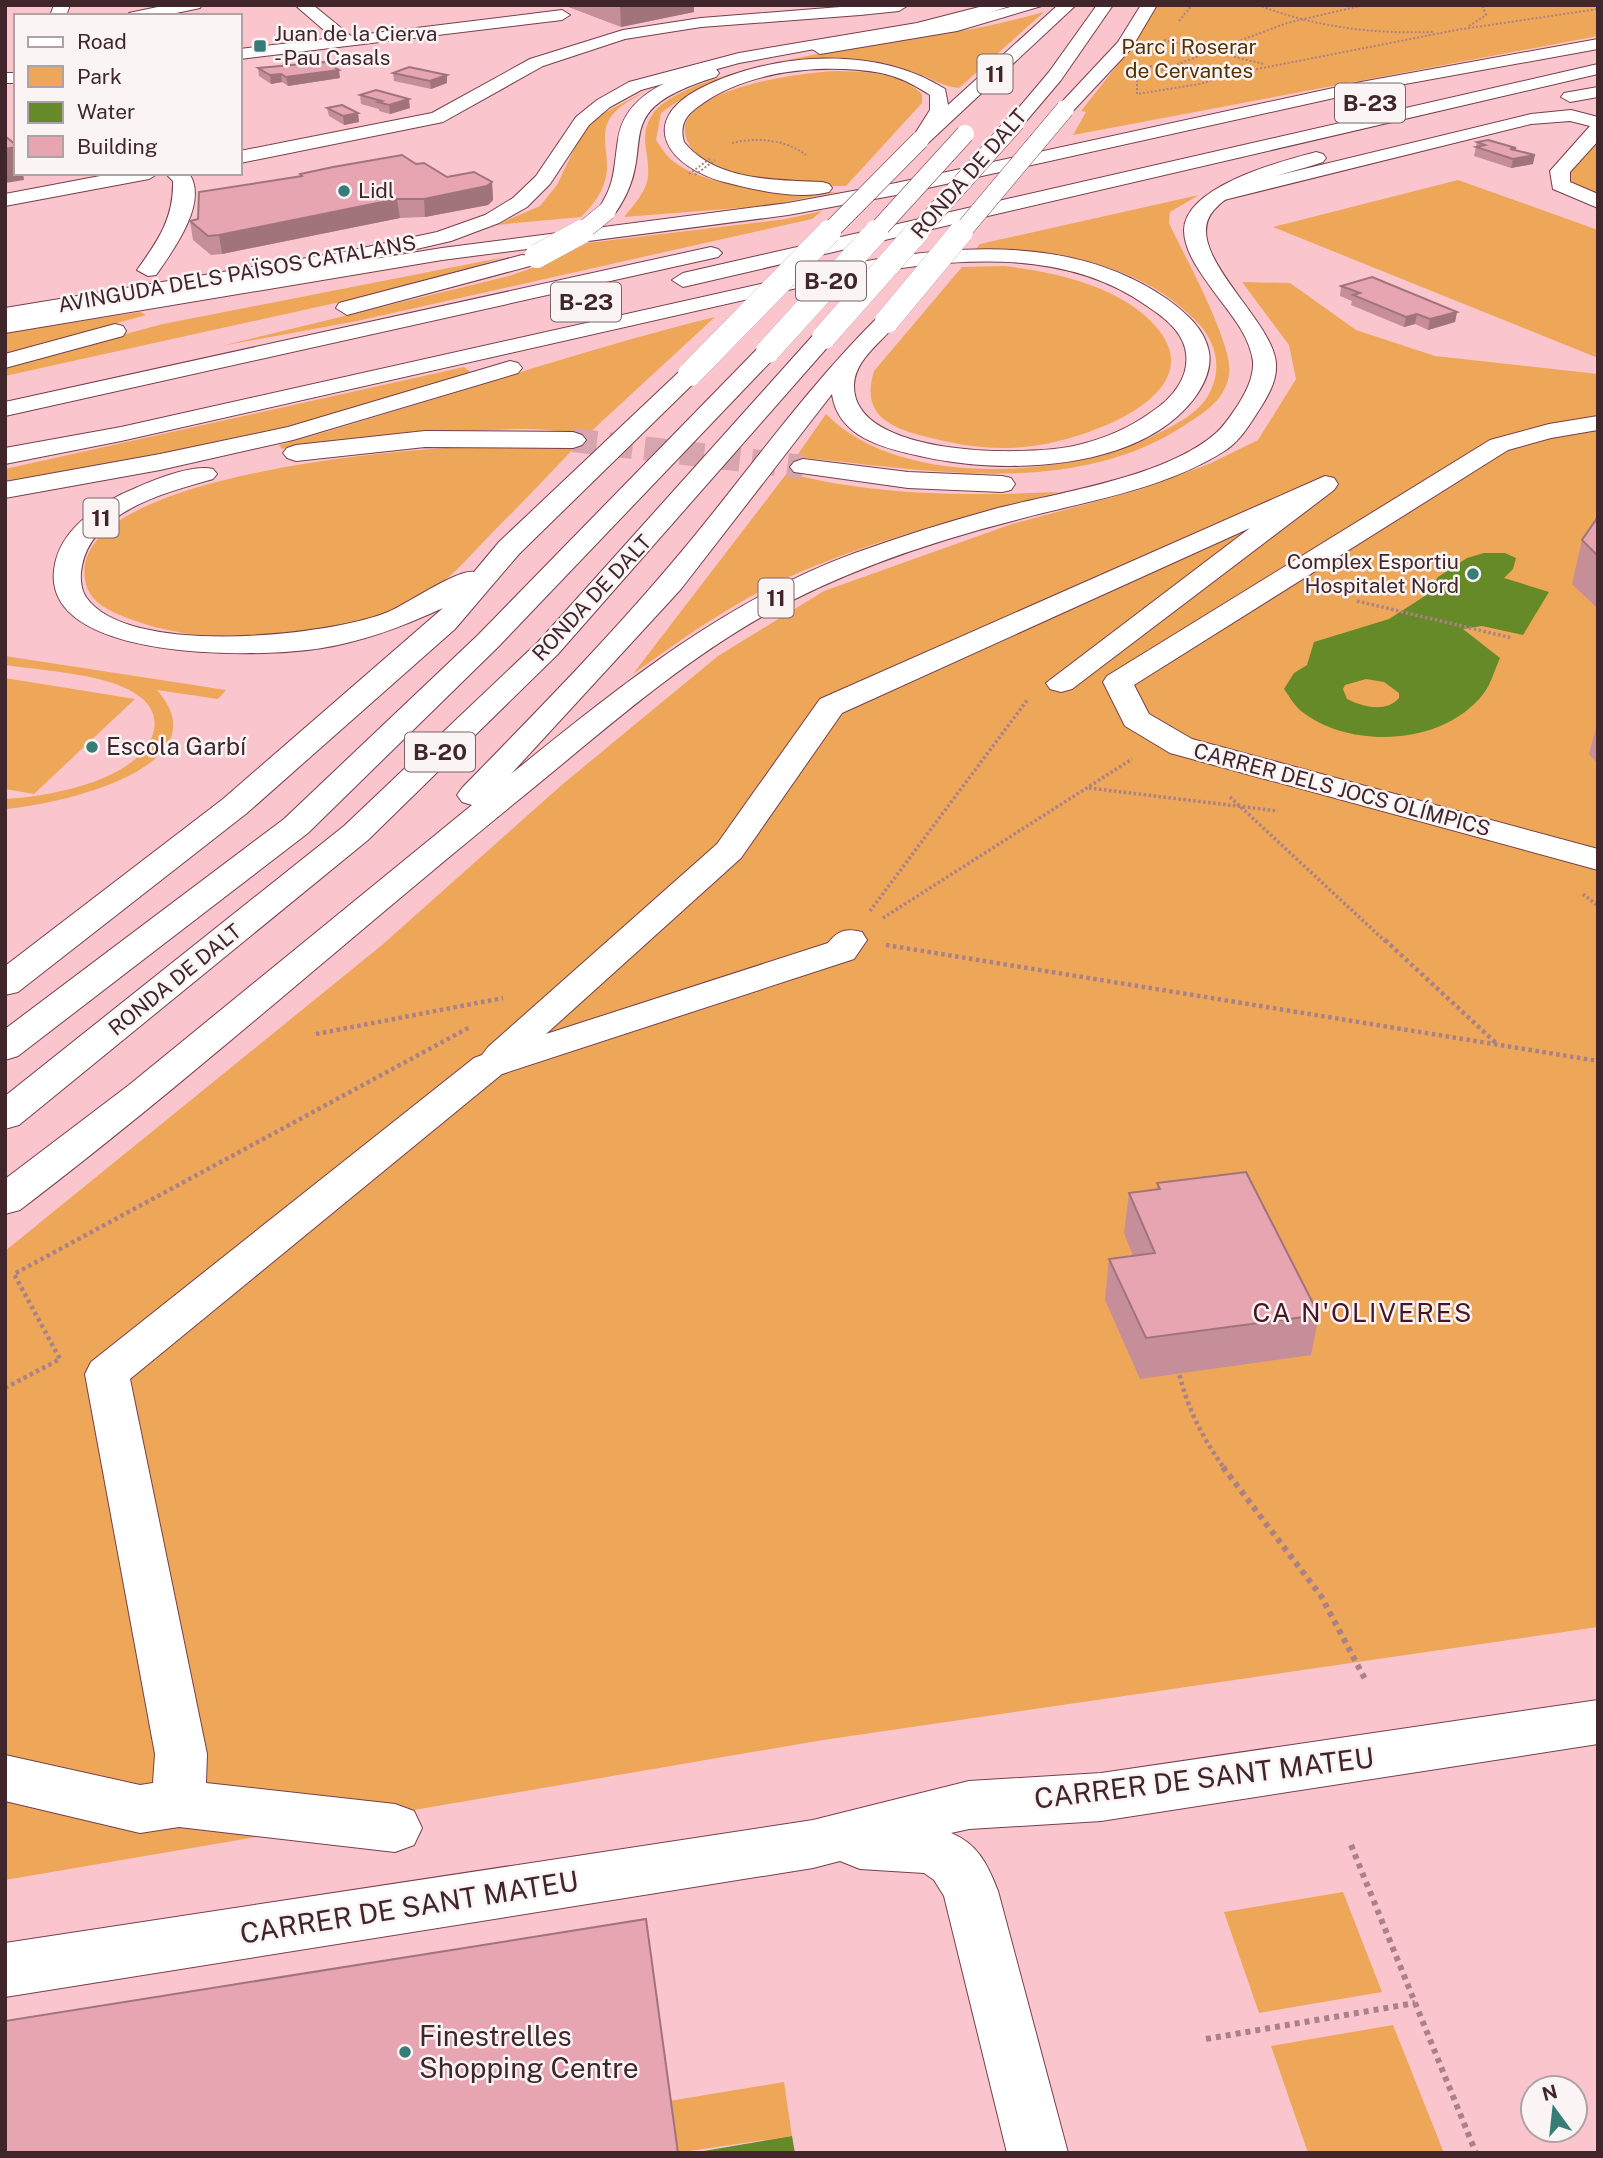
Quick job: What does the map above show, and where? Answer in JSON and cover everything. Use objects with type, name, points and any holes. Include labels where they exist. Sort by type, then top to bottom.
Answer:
[{"type":"main road","points":[[146,14],[194,5]]},
{"type":"main road","points":[[303,5],[347,41]]},
{"type":"main road","points":[[537,5],[619,35]]},
{"type":"main road","points":[[242,157],[437,118],[463,108],[520,71],[568,50],[619,35],[708,21],[903,5]]},
{"type":"main road","points":[[825,43],[948,21],[1005,5]]},
{"type":"main road","points":[[321,314],[460,280],[579,234],[607,211],[618,197],[628,171],[626,141],[630,123],[637,111],[662,92],[692,78],[739,64],[990,20],[1037,5]]},
{"type":"main road","name":"RONDA DE DALT","points":[[1016,77],[1071,5]]},
{"type":"main road","name":"11","points":[[920,140],[1071,5]]},
{"type":"main road","name":"RONDA DE DALT","points":[[5,1116],[356,833],[548,648],[1016,122],[1055,76],[1105,5]]},
{"type":"main road","points":[[5,1200],[242,1014],[368,905],[598,664],[696,552],[820,392],[887,321],[1065,109],[1125,45],[1149,5]]},
{"type":"main road","points":[[242,54],[562,15]]},
{"type":"main road","points":[[1084,87],[1117,23]]},
{"type":"main road","points":[[825,43],[894,37]]},
{"type":"main road","name":"AVINGUDA DELS PAÏSOS CATALANS","points":[[5,315],[368,255],[438,239],[495,218],[512,207],[543,181],[560,150],[589,114],[618,94],[686,70],[825,43]]},
{"type":"main road","points":[[5,326],[778,211],[896,189],[1348,90],[1598,44]]},
{"type":"main road","name":"B-23","points":[[5,409],[1598,54]]},
{"type":"main road","points":[[5,984],[235,806],[445,624],[509,548],[690,374],[920,140],[939,110],[939,93],[909,75],[844,66],[782,69],[729,83],[684,108],[672,130],[676,146],[694,162],[735,178],[779,186],[878,186],[1008,163]]},
{"type":"main road","name":"B-23","points":[[431,337],[1598,69]]},
{"type":"main road","points":[[1570,97],[1598,86]]},
{"type":"main road","points":[[456,357],[671,303],[1166,187],[1316,158],[1598,92]]},
{"type":"main road","points":[[1224,194],[1531,119],[1572,115],[1597,124]]},
{"type":"main road","points":[[1453,157],[1483,145],[1597,124]]},
{"type":"main road","points":[[1593,198],[1560,185],[1560,171],[1597,124]]},
{"type":"main road","name":"RONDA DE DALT","points":[[5,1048],[296,826],[488,642],[768,351],[969,129]]},
{"type":"main road","points":[[803,467],[961,483],[1075,479],[1122,470],[1165,456],[1213,433],[1245,412],[1264,375],[1264,353],[1250,325],[1210,270],[1195,243],[1193,230],[1196,216],[1224,194],[1249,181],[1316,158]]},
{"type":"main road","points":[[5,200],[66,181],[128,175]]},
{"type":"main road","points":[[148,270],[164,250],[183,214],[183,179],[178,175]]},
{"type":"main road","points":[[5,361],[138,325],[538,248]]},
{"type":"main road","points":[[5,456],[121,434],[456,357],[911,258],[982,254],[1027,258],[1075,266],[1123,282],[1153,298],[1177,317],[1196,344],[1198,358],[1192,385],[1179,402],[1141,429],[1088,451],[1048,458],[1002,460],[946,455],[881,436],[863,426],[850,412],[842,396],[845,374],[859,349]]},
{"type":"main road","points":[[5,490],[160,462],[304,431],[645,326],[876,272],[950,260],[1027,258]]},
{"type":"main road","name":"11","points":[[368,905],[649,680],[757,608],[831,572],[899,546],[1101,490],[1169,468],[1195,456],[1235,431],[1245,412]]},
{"type":"main road","points":[[1128,702],[1118,682],[1499,445],[1549,431],[1598,423]]},
{"type":"main road","points":[[5,498],[179,469],[425,439],[573,440]]},
{"type":"main road","name":"11","points":[[306,452],[184,480],[147,494],[104,516],[79,535],[67,558],[67,583],[75,602],[115,627],[143,636],[215,646],[303,643],[358,632],[422,608],[458,586],[509,548]]},
{"type":"main road","points":[[179,1802],[181,1754],[107,1374],[488,1066],[729,851],[831,706],[1325,484],[1053,680]]},
{"type":"main road","points":[[1053,680],[1128,702]]},
{"type":"main road","name":"CARRER DELS JOCS OLÍMPICS","points":[[1128,702],[1136,719],[1181,746],[1598,860]]},
{"type":"main road","points":[[488,1066],[841,951],[849,940]]},
{"type":"main road","name":"CARRER DE SANT MATEU","points":[[5,1970],[813,1843],[969,1805],[1101,1797],[1598,1722]]},
{"type":"main road","points":[[5,1778],[141,1809],[179,1802],[395,1828]]},
{"type":"main road","name":"CARRER DE SANT MATEU","points":[[813,1843],[922,1847],[944,1856],[962,1872],[976,1910],[1038,2153]]},
{"type":"path","points":[[1177,23],[1192,5]]},
{"type":"path","points":[[1258,5],[1303,20],[1351,29],[1407,33],[1456,30],[1476,24],[1486,15],[1482,5]]},
{"type":"path","points":[[1161,70],[1303,20],[1364,5]]},
{"type":"path","points":[[1139,70],[1137,94],[1200,84],[1268,65],[1456,30],[1598,9]]},
{"type":"path","points":[[1170,31],[1163,40],[1268,65]]},
{"type":"path","points":[[1142,62],[1183,75],[1222,76]]},
{"type":"path","points":[[728,145],[749,140],[777,141],[796,145],[814,160]]},
{"type":"path","points":[[695,175],[713,159],[715,153]]},
{"type":"path","points":[[688,174],[713,159]]},
{"type":"path","points":[[1357,601],[1512,638]]},
{"type":"path","points":[[849,940],[1053,680]]},
{"type":"path","points":[[849,940],[1167,738]]},
{"type":"path","points":[[1223,790],[1497,1044]]},
{"type":"path","points":[[849,940],[1598,1061]]},
{"type":"path","points":[[316,1034],[508,998]]},
{"type":"path","points":[[5,1388],[60,1359],[14,1273],[475,1024]]},
{"type":"path","points":[[1177,1357],[1179,1380],[1199,1428],[1238,1489],[1277,1534],[1321,1596],[1366,1681]]},
{"type":"path","points":[[1351,1845],[1476,2153]]},
{"type":"path","points":[[1206,2039],[1415,2003]]},
{"type":"green space","name":"Parc i Roserar de Cervantes","points":[[1158,5],[1598,5],[1598,36],[1073,135],[1086,112],[1081,111],[1131,48]]},
{"type":"green space","points":[[1044,12],[959,88],[911,72],[862,66],[754,73],[700,89],[661,113],[656,140],[673,161],[689,171],[729,184],[797,192],[837,192],[765,206],[624,217],[639,198],[647,182],[645,138],[648,123],[652,115],[673,97],[752,68],[855,47],[985,26]]},
{"type":"green space","points":[[840,71],[873,73],[894,78],[922,94],[922,103],[846,186],[755,178],[708,162],[692,149],[685,133],[689,117],[702,104],[723,93],[776,78]]},
{"type":"green space","points":[[647,90],[622,106],[610,119],[605,132],[607,170],[604,184],[595,201],[581,217],[496,225],[540,206],[557,185],[579,139],[593,119]]},
{"type":"green space","points":[[1598,136],[1598,194],[1584,198],[1560,171]]},
{"type":"green space","points":[[1458,180],[1598,230],[1598,358],[1273,227]]},
{"type":"green space","points":[[1199,195],[1170,212],[1169,223],[1216,323],[1229,362],[1229,375],[1219,398],[1185,425],[1141,448],[1094,463],[1045,471],[995,474],[945,472],[796,457],[826,414],[858,438],[897,455],[940,465],[986,469],[1033,467],[1078,460],[1120,449],[1157,434],[1187,417],[1200,406],[1210,392],[1216,373],[1215,354],[1203,328],[1173,301],[1149,285],[1094,263],[1036,252],[976,249],[980,244]]},
{"type":"green space","points":[[822,211],[812,219],[357,321],[221,346],[509,276],[552,261],[587,243],[786,219]]},
{"type":"green space","points":[[505,257],[399,289],[5,376],[5,366],[163,324]]},
{"type":"green space","points":[[1004,266],[1045,272],[1087,284],[1127,302],[1144,314],[1158,329],[1170,353],[1168,375],[1155,395],[1107,425],[1032,446],[1006,448],[966,445],[901,429],[881,417],[871,399],[874,371],[962,267]]},
{"type":"green space","points":[[1242,282],[1290,283],[1356,330],[1435,356],[1598,374],[1598,1627],[823,1740],[5,1880],[5,1251],[382,945],[564,783],[718,656],[824,591],[1012,524],[1139,490],[1209,464],[1258,440],[1296,379],[1289,345]]},
{"type":"green space","points":[[140,312],[146,315],[5,354],[5,333]]},
{"type":"green space","points":[[715,317],[586,436],[554,431],[506,429],[436,433],[282,449],[279,445],[605,347]]},
{"type":"green space","points":[[464,367],[473,374],[237,442],[5,484],[5,469]]},
{"type":"green space","points":[[446,448],[574,448],[447,578],[418,599],[387,613],[315,632],[276,636],[198,635],[162,629],[109,610],[92,597],[86,584],[91,548],[122,519],[171,496],[232,478],[297,465]]},
{"type":"green space","points":[[787,473],[820,481],[922,493],[1059,492],[905,535],[790,576],[720,614],[633,674]]},
{"type":"green space","points":[[5,656],[226,690],[218,699],[157,690],[172,717],[170,741],[153,761],[126,777],[94,790],[60,800],[5,809],[5,799],[68,789],[113,773],[132,762],[146,747],[155,724],[148,705],[141,697],[123,687],[91,677],[5,665]]},
{"type":"green space","points":[[5,678],[135,699],[34,794],[5,789]]},
{"type":"green space","points":[[1343,1892],[1382,1992],[1259,2013],[1224,1912]]},
{"type":"green space","points":[[1393,2025],[1444,2153],[1308,2153],[1271,2046]]},
{"type":"green space","points":[[784,2082],[792,2136],[676,2153],[669,2101]]},
{"type":"water","points":[[1484,553],[1505,553],[1516,558],[1513,569],[1504,578],[1549,592],[1523,635],[1482,626],[1463,629],[1500,658],[1484,693],[1467,711],[1445,724],[1421,732],[1370,736],[1321,724],[1296,706],[1284,689],[1294,673],[1307,665],[1314,642],[1389,619],[1425,596],[1438,577],[1467,558]],"holes":[[[1366,679],[1384,682],[1399,693],[1399,698],[1388,706],[1360,704],[1347,699],[1343,689],[1345,685]]]},
{"type":"water","points":[[792,2136],[795,2153],[692,2153]]},
{"type":"building","points":[[325,62],[339,70],[286,77],[281,74],[270,75],[258,68]]},
{"type":"building","points":[[409,67],[447,75],[430,81],[393,73]]},
{"type":"building","points":[[376,90],[409,99],[389,105],[360,95]]},
{"type":"building","points":[[342,105],[358,113],[343,116],[327,108]]},
{"type":"building","points":[[5,136],[14,143],[14,147],[5,149]]},
{"type":"building","points":[[1488,140],[1535,155],[1513,159],[1476,147],[1485,145],[1477,142]]},
{"type":"building","points":[[402,155],[416,164],[424,163],[447,177],[474,172],[492,182],[487,186],[424,199],[397,199],[219,235],[208,236],[190,221],[198,219],[199,192],[302,176],[300,174]]},
{"type":"building","points":[[1372,277],[1457,312],[1430,319],[1417,314],[1406,317],[1353,295],[1360,293],[1341,286]]},
{"type":"building","points":[[1598,517],[1598,556],[1582,540]]},
{"type":"building","points":[[1246,1172],[1319,1315],[1146,1338],[1109,1259],[1155,1253],[1129,1193],[1160,1189],[1157,1183]]},
{"type":"building","name":"Finestrelles Shopping Centre","points":[[646,1919],[678,2153],[5,2153],[5,2021]]},
{"type":"tunnel","points":[[573,440],[803,467]]},
{"type":"place","name":"Juan de la Cierva - Pau Casals","points":[[260,46]]},
{"type":"place","name":"Lidl","points":[[344,191]]},
{"type":"place","name":"Complex Esportiu Hospitalet Nord","points":[[1473,574]]},
{"type":"place","name":"Escola Garbí","points":[[92,747]]},
{"type":"place","name":"Finestrelles Shopping Centre","points":[[405,2052]]},
{"type":"district","name":"CA N'OLIVERES","points":[[1363,1313]]}]
